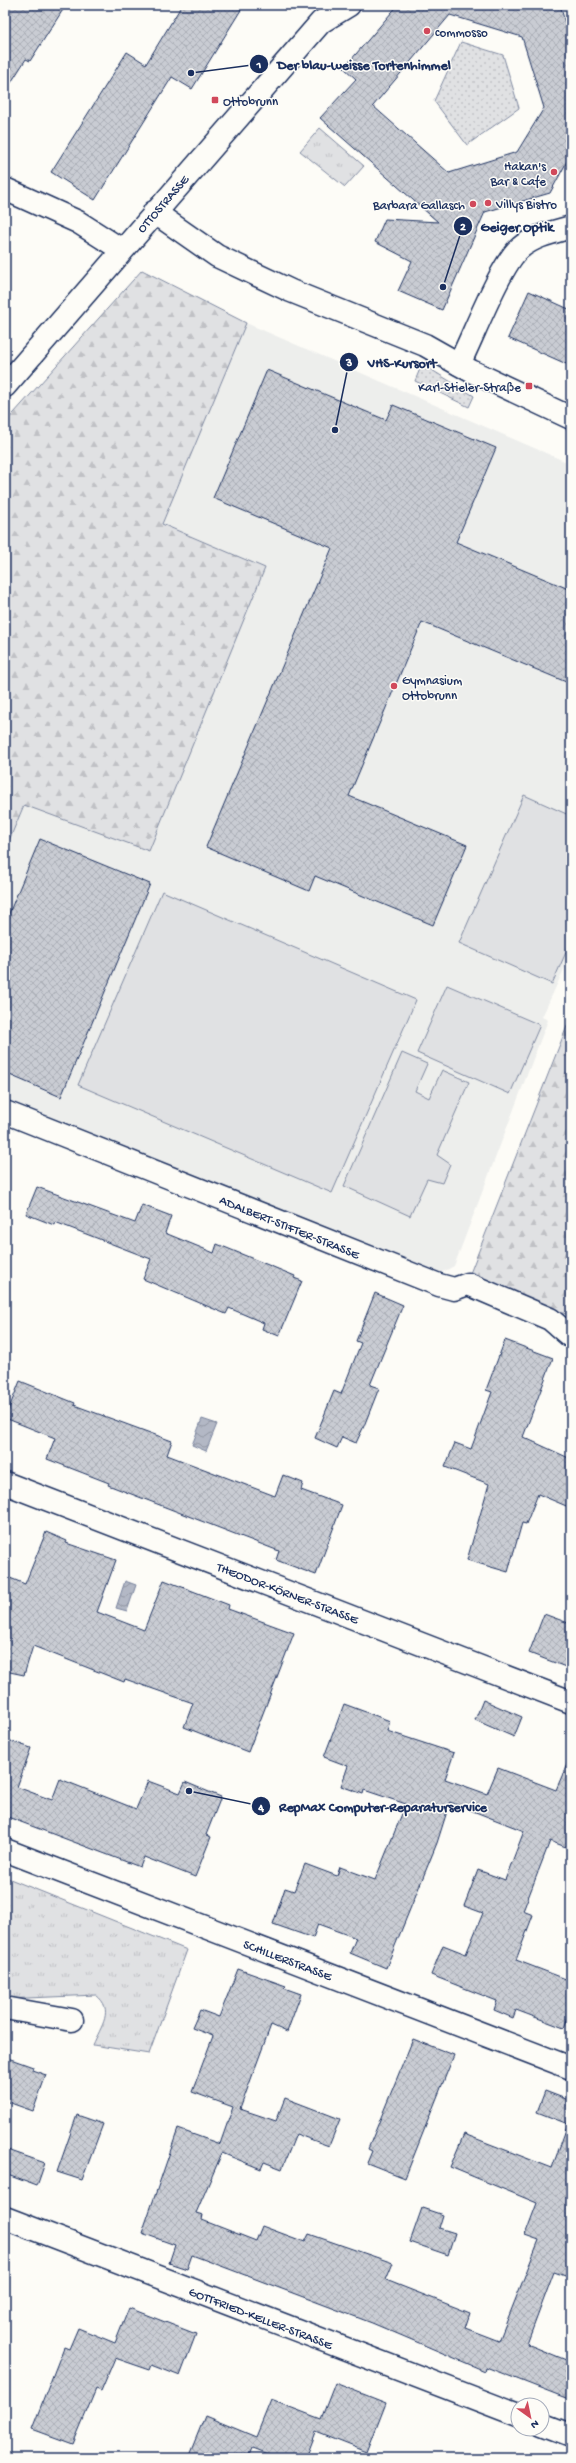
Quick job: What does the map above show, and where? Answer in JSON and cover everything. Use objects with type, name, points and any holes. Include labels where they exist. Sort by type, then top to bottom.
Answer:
[{"type":"street","name":"OTTOSTRASSE","points":[[5,386],[323,13],[349,5]]},
{"type":"street","points":[[5,190],[78,222],[122,250]]},
{"type":"street","points":[[154,212],[217,256],[291,291],[425,344],[459,364],[571,418]]},
{"type":"street","points":[[459,364],[507,264],[519,248],[534,239],[571,227]]},
{"type":"street","name":"ADALBERT-STIFTER-STRASSE","points":[[5,1112],[439,1285],[454,1289],[468,1284],[550,1319],[571,1337]]},
{"type":"street","name":"THEODOR-KÖRNER-STRASSE","points":[[5,1483],[571,1702]]},
{"type":"street","name":"SCHILLERSTRASSE","points":[[5,1850],[571,2068]]},
{"type":"street","points":[[5,2008],[72,2020]]},
{"type":"street","name":"GOTTFRIED-KELLER-STRASSE","points":[[5,2218],[510,2412]]},
{"type":"street","points":[[550,2427],[571,2435]]},
{"type":"shaded area","name":"Gymnasium Ottobrunn","points":[[246,323],[571,464],[571,954],[542,1017],[548,1020],[454,1266],[441,1273],[5,1099],[5,850],[24,805],[265,568],[162,524]]},
{"type":"green space","points":[[461,42],[503,55],[519,108],[467,145],[434,101]]},
{"type":"green space","points":[[320,128],[364,166],[345,187],[300,151]]},
{"type":"green space","points":[[142,270],[246,323],[162,524],[265,568],[149,851],[24,805],[5,850],[5,423]]},
{"type":"green space","points":[[422,364],[474,396],[469,407],[415,381]]},
{"type":"green space","points":[[524,795],[571,816],[571,941],[552,984],[459,943]]},
{"type":"green space","points":[[162,891],[416,1000],[332,1193],[78,1085]]},
{"type":"green space","points":[[447,985],[540,1025],[510,1094],[417,1053]]},
{"type":"green space","points":[[571,1016],[571,1316],[469,1276]]},
{"type":"green space","points":[[402,1053],[427,1064],[415,1091],[429,1098],[442,1070],[469,1082],[437,1155],[450,1164],[442,1183],[427,1179],[410,1216],[344,1186]]},
{"type":"green space","points":[[5,1877],[187,1950],[149,2054],[93,2045],[105,2018],[106,2012],[105,2006],[96,1995],[5,1999]]},
{"type":"water","points":[[202,1419],[217,1424],[206,1451],[192,1445]]},
{"type":"water","points":[[125,1581],[136,1585],[127,1611],[116,1608]]},
{"type":"building","points":[[5,5],[66,5],[30,61],[26,59],[5,92]]},
{"type":"building","points":[[182,5],[244,5],[192,89],[172,77],[95,200],[51,172],[127,52],[146,64]]},
{"type":"building","points":[[398,5],[560,5],[571,42],[571,154],[550,193],[485,212],[442,310],[398,291],[412,261],[375,242],[385,219],[438,222],[320,118],[356,79],[344,68]],"holes":[[[450,15],[522,37],[544,108],[517,152],[449,173],[373,106]]]},
{"type":"building","points":[[529,291],[571,310],[571,366],[508,338]]},
{"type":"building","points":[[267,370],[386,420],[393,405],[496,448],[456,542],[571,590],[571,684],[422,622],[349,796],[467,845],[433,925],[315,876],[309,891],[206,847],[332,548],[213,498]]},
{"type":"building","points":[[40,839],[150,884],[61,1097],[5,1073],[5,923]]},
{"type":"building","points":[[37,1187],[135,1223],[142,1205],[171,1216],[165,1233],[214,1253],[217,1244],[295,1276],[294,1278],[302,1281],[279,1336],[262,1329],[264,1323],[229,1308],[226,1314],[143,1279],[151,1259],[55,1222],[54,1225],[26,1214]]},
{"type":"building","points":[[375,1293],[403,1305],[370,1385],[379,1388],[364,1426],[356,1443],[342,1437],[337,1448],[315,1438],[334,1391],[341,1394],[361,1343],[356,1341]]},
{"type":"building","points":[[505,1340],[553,1358],[523,1437],[571,1459],[571,1508],[538,1494],[526,1524],[522,1523],[508,1572],[467,1560],[489,1484],[445,1467],[455,1443],[471,1449],[492,1392],[486,1390]]},
{"type":"building","points":[[20,1381],[75,1403],[74,1405],[172,1441],[167,1455],[275,1496],[283,1475],[303,1483],[301,1490],[342,1505],[316,1575],[276,1560],[279,1551],[108,1485],[109,1483],[47,1459],[55,1438],[5,1418]]},
{"type":"building","points":[[46,1532],[67,1541],[66,1543],[116,1560],[97,1612],[144,1630],[164,1580],[229,1605],[228,1609],[294,1633],[248,1752],[184,1727],[193,1703],[125,1679],[124,1682],[33,1646],[24,1675],[5,1671],[5,1576],[25,1584]]},
{"type":"building","points":[[544,1614],[571,1624],[571,1669],[529,1653]]},
{"type":"building","points":[[483,1700],[522,1717],[514,1737],[475,1720]]},
{"type":"building","points":[[344,1704],[390,1721],[387,1731],[454,1753],[445,1779],[487,1794],[498,1768],[556,1790],[571,1755],[571,1849],[550,1841],[523,1911],[533,1915],[516,1960],[571,1981],[571,2009],[564,2028],[516,2010],[513,2018],[494,2010],[497,2001],[431,1975],[443,1945],[466,1954],[483,1913],[464,1906],[478,1870],[505,1880],[524,1831],[450,1802],[437,1843],[386,1968],[350,1953],[356,1938],[318,1924],[313,1938],[273,1924],[285,1888],[294,1891],[305,1864],[337,1876],[340,1867],[375,1880],[406,1804],[364,1790],[363,1794],[341,1786],[348,1766],[324,1757]]},
{"type":"building","points":[[5,1739],[31,1748],[17,1787],[52,1800],[60,1779],[136,1809],[148,1781],[180,1793],[185,1782],[221,1797],[206,1835],[211,1837],[195,1877],[144,1857],[140,1867],[5,1816]]},
{"type":"building","points":[[238,1969],[286,1986],[284,1988],[301,1994],[287,2032],[271,2025],[240,2109],[276,2121],[285,2098],[340,2119],[329,2146],[296,2134],[282,2169],[264,2162],[261,2169],[222,2153],[196,2213],[203,2215],[202,2220],[256,2241],[262,2226],[305,2242],[309,2234],[393,2263],[386,2280],[470,2313],[465,2328],[499,2341],[539,2240],[525,2235],[537,2203],[450,2167],[464,2134],[552,2168],[568,2124],[537,2112],[545,2091],[571,2101],[571,2278],[554,2272],[527,2344],[571,2362],[571,2400],[486,2367],[485,2371],[372,2323],[192,2255],[187,2269],[169,2263],[175,2245],[142,2233],[178,2129],[220,2144],[233,2107],[192,2092],[213,2036],[192,2028],[200,2010],[219,2017]]},
{"type":"building","points":[[413,2039],[454,2055],[405,2178],[367,2163],[372,2151],[368,2149]]},
{"type":"building","points":[[5,2057],[33,2067],[32,2070],[46,2075],[33,2111],[5,2101]]},
{"type":"building","points":[[77,2115],[103,2124],[82,2180],[57,2172]]},
{"type":"building","points":[[5,2149],[45,2163],[37,2186],[5,2174]]},
{"type":"building","points":[[422,2208],[443,2215],[439,2228],[455,2233],[448,2255],[410,2242]]},
{"type":"building","points":[[129,2308],[196,2334],[180,2376],[152,2365],[150,2370],[115,2358],[101,2391],[96,2389],[73,2444],[32,2429],[64,2347],[69,2349],[78,2328],[115,2343]]},
{"type":"building","points":[[335,2383],[386,2403],[367,2452],[316,2432],[306,2458],[278,2458],[252,2448],[248,2458],[188,2458],[205,2416],[256,2437],[271,2400],[321,2419]]},
{"type":"place","name":"commosso","points":[[427,31]]},
{"type":"place","name":"Der blau-weisse Tortenhimmel","points":[[191,73]]},
{"type":"place","name":"Ottobrunn","points":[[215,100]]},
{"type":"place","name":"Hakan's Bar & Cafe","points":[[554,172]]},
{"type":"place","name":"Villys Bistro","points":[[488,203]]},
{"type":"place","name":"Barbara Gallasch","points":[[473,204]]},
{"type":"place","name":"Geiger Optik","points":[[443,287]]},
{"type":"place","name":"Karl-Stieler-Straße","points":[[529,386]]},
{"type":"place","name":"VHS-Kursort","points":[[335,430]]},
{"type":"place","name":"Gymnasium Ottobrunn","points":[[394,686]]},
{"type":"place","name":"RepMax Computer-Reparaturservice","points":[[189,1791]]}]
